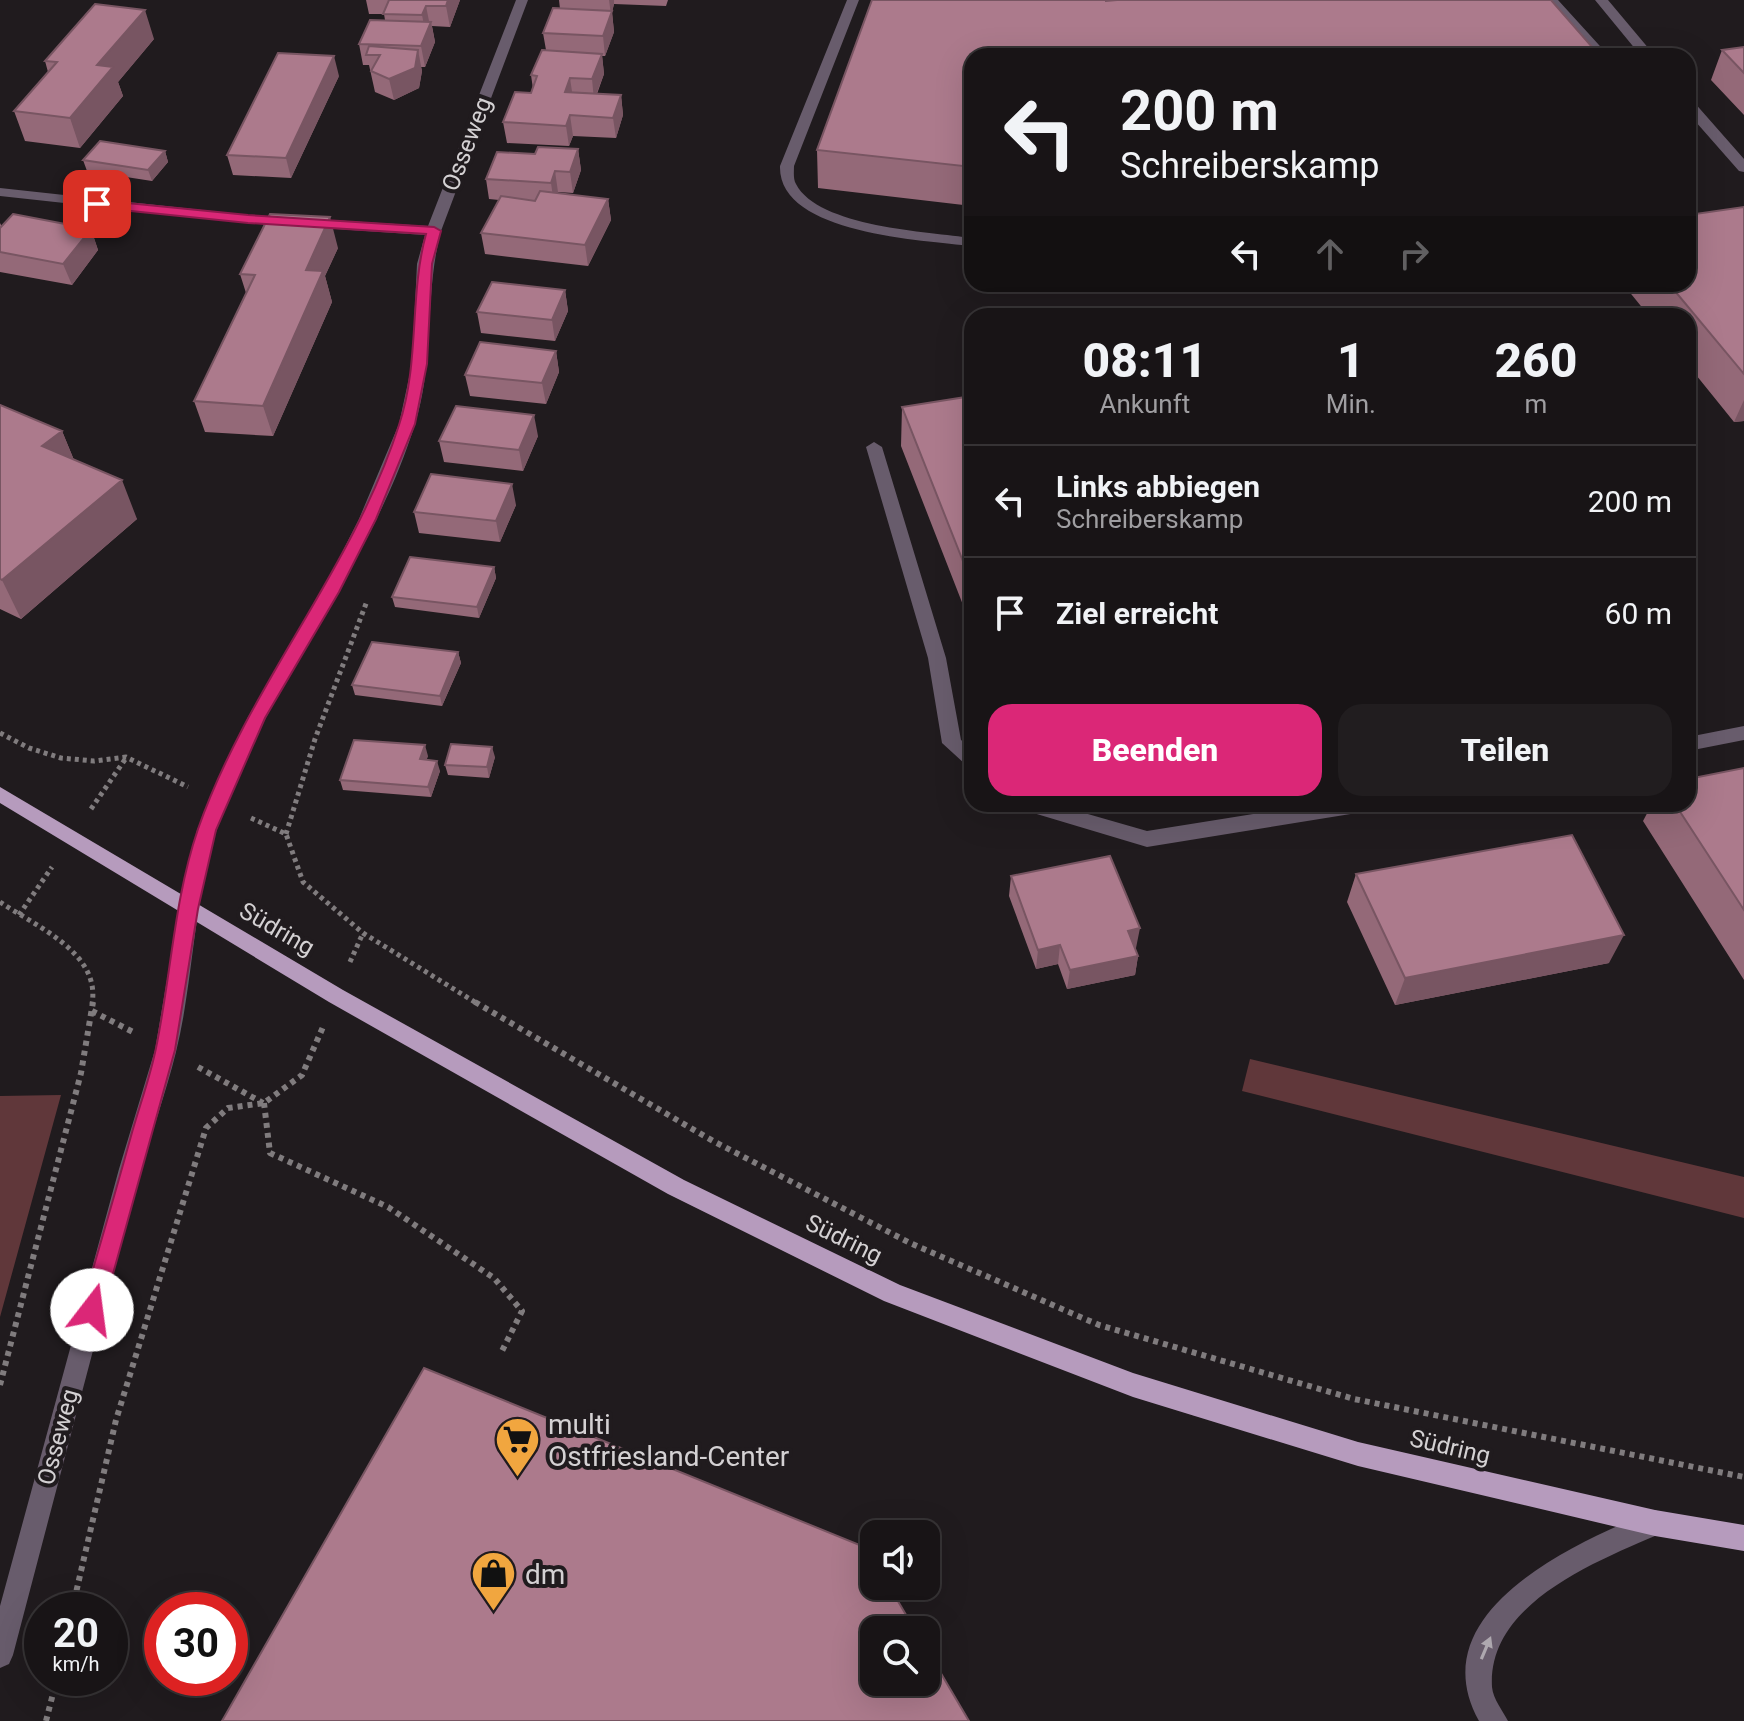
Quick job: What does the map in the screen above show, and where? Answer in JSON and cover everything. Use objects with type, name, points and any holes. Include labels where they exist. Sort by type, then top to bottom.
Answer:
[{"type":"main road","name":"Südring","points":[[0,794],[336,996],[676,1187],[892,1293],[1133,1385],[1358,1454],[1655,1523],[1744,1538]]},
{"type":"street","name":"Osseweg","points":[[0,1655],[130,1169],[166,1050],[189,909],[207,830],[257,717],[354,547],[407,424],[420,364],[425,264],[434,231],[522,0]]},
{"type":"street","points":[[853,0],[787,166],[787,183],[798,198],[824,214],[874,226],[964,241]]},
{"type":"street","points":[[1551,0],[1595,48]]},
{"type":"street","points":[[1601,0],[1641,48]]},
{"type":"street","points":[[1696,113],[1744,168]]},
{"type":"street","points":[[0,192],[248,219],[434,231]]},
{"type":"street","points":[[874,447],[937,658],[952,743],[964,753]]},
{"type":"street","points":[[1696,742],[1744,733]]},
{"type":"street","points":[[1054,812],[1147,839],[1314,812]]},
{"type":"street","points":[[1494,1721],[1479,1690],[1481,1657],[1499,1620],[1522,1595],[1557,1569],[1655,1523]]},
{"type":"path","points":[[0,733],[20,746],[75,761],[105,762],[126,757],[286,834],[303,882],[363,933],[497,1016],[713,1141],[910,1243],[1099,1325],[1354,1399],[1744,1477]]},
{"type":"path","points":[[0,902],[82,958],[95,987],[81,1073],[0,1385]]},
{"type":"path","points":[[76,1592],[116,1420],[206,1128],[228,1108],[264,1103],[270,1153],[388,1207],[494,1278],[522,1311],[502,1351]]},
{"type":"path","points":[[46,1721],[52,1696]]},
{"type":"shaded area","points":[[1250,1059],[1744,1177],[1744,1218],[1242,1091]]},
{"type":"shaded area","points":[[61,1095],[0,1317],[0,1096]]},
{"type":"building","points":[[389,0],[448,0],[446,6],[426,6],[422,15],[383,14]]},
{"type":"building","points":[[872,0],[1551,0],[1593,48],[964,48],[964,166],[817,150]]},
{"type":"building","points":[[95,4],[145,10],[97,65],[113,67],[70,118],[14,111],[57,62],[45,61]]},
{"type":"building","points":[[553,8],[612,11],[603,36],[543,33]]},
{"type":"building","points":[[370,20],[431,22],[421,46],[359,44]]},
{"type":"building","points":[[369,46],[418,50],[415,68],[389,79],[371,71],[380,55],[366,55]]},
{"type":"building","points":[[1744,47],[1744,73],[1722,50]]},
{"type":"building","points":[[542,50],[602,54],[592,79],[570,78],[565,92],[621,95],[613,118],[570,115],[566,126],[503,122],[515,92],[531,93],[537,76],[531,75]]},
{"type":"building","points":[[278,53],[334,56],[286,158],[227,155]]},
{"type":"building","points":[[100,141],[165,151],[148,170],[83,160]]},
{"type":"building","points":[[538,147],[578,149],[570,172],[555,171],[551,183],[486,179],[497,152],[535,154]]},
{"type":"building","points":[[540,191],[608,199],[585,245],[481,233],[501,196],[535,201]]},
{"type":"building","points":[[1744,207],[1744,374],[1696,316],[1696,308],[1689,308],[1676,292],[1696,292],[1696,214]]},
{"type":"building","points":[[13,214],[91,229],[63,264],[0,252],[0,228]]},
{"type":"building","points":[[270,214],[330,217],[306,270],[323,271],[263,406],[194,401],[255,275],[240,274]]},
{"type":"building","points":[[492,282],[565,290],[552,320],[477,312]]},
{"type":"building","points":[[480,342],[556,351],[542,383],[465,375]]},
{"type":"building","points":[[964,397],[964,564],[902,407]]},
{"type":"building","points":[[0,405],[62,431],[42,446],[122,480],[2,580],[0,579]]},
{"type":"building","points":[[456,406],[534,415],[519,450],[439,441]]},
{"type":"building","points":[[431,474],[512,484],[496,521],[414,512]]},
{"type":"building","points":[[410,557],[494,567],[477,607],[392,597]]},
{"type":"building","points":[[372,642],[458,652],[440,696],[352,685]]},
{"type":"building","points":[[354,740],[425,745],[420,759],[437,761],[428,787],[340,780]]},
{"type":"building","points":[[451,744],[492,747],[487,767],[445,765]]},
{"type":"building","points":[[1744,768],[1744,910],[1680,812],[1696,812],[1696,777]]},
{"type":"building","points":[[1572,835],[1624,935],[1405,978],[1356,874]]},
{"type":"building","points":[[1110,856],[1140,928],[1128,931],[1138,956],[1070,970],[1060,945],[1038,950],[1011,876]]},
{"type":"building","name":"multi Ostfriesland-Center","points":[[424,1368],[860,1545],[860,1600],[897,1600],[907,1616],[860,1616],[860,1696],[940,1696],[940,1672],[969,1721],[222,1721],[236,1696],[248,1696],[248,1676]]},
{"type":"place","name":"multi Ostfriesland-Center","points":[[517,1479]]},
{"type":"place","name":"dm","points":[[494,1613]]},
{"type":"route","points":[[92,1310],[166,1050],[189,909],[207,830],[257,717],[331,592],[368,519],[407,424],[420,364],[425,264],[434,231],[248,219],[97,204]]}]
